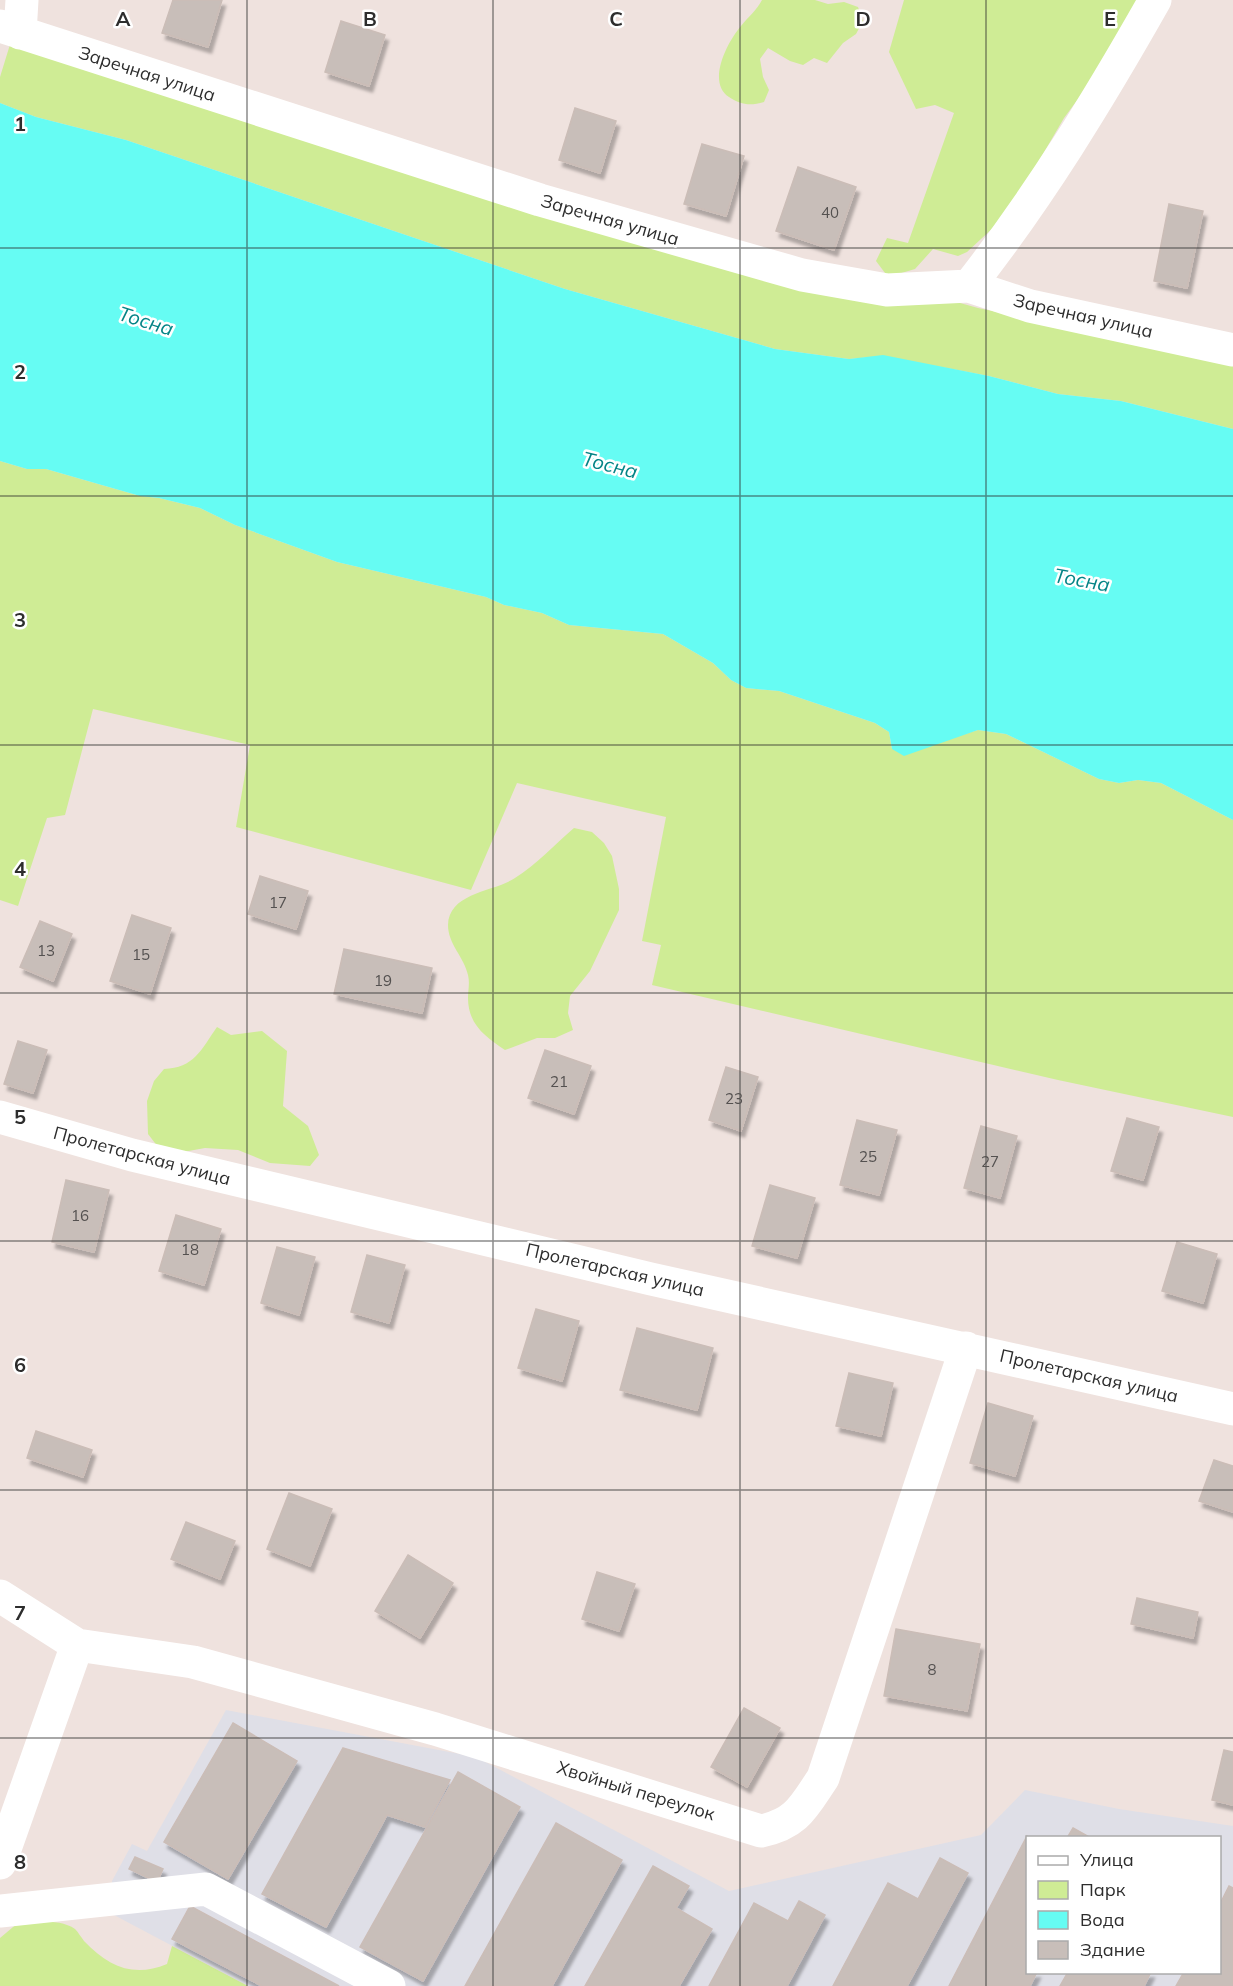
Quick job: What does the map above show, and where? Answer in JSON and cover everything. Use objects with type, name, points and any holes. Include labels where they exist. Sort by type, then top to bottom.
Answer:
[{"type":"street","points":[[10,30],[22,0]]},
{"type":"street","points":[[969,286],[1011,232],[1111,78],[1155,0]]},
{"type":"street","name":"Заречная улица","points":[[10,30],[540,200],[802,275],[887,290],[969,286],[1030,306],[1233,350]]},
{"type":"street","name":"Пролетарская улица","points":[[0,1117],[144,1158],[651,1279],[1233,1408]]},
{"type":"street","name":"Хвойный переулок","points":[[0,1596],[77,1646],[193,1662],[435,1729],[761,1831],[782,1827],[801,1810],[823,1778],[966,1348]]},
{"type":"street","points":[[0,1863],[77,1646]]},
{"type":"street","points":[[0,1911],[206,1889],[389,1986]]},
{"type":"shaded area","points":[[226,1710],[476,1757],[729,1891],[981,1835],[1025,1790],[1119,1809],[1233,1826],[1233,1986],[248,1986],[114,1915],[112,1881],[132,1844],[147,1851]]},
{"type":"green space","points":[[762,0],[815,0],[828,4],[844,2],[858,7],[863,21],[856,34],[843,43],[827,63],[814,58],[803,65],[790,61],[768,48],[760,59],[763,77],[769,90],[764,102],[746,104],[733,100],[722,90],[719,72],[730,41]]},
{"type":"green space","points":[[904,0],[1137,0],[1098,72],[1064,118],[1008,214],[967,252],[958,256],[933,249],[915,269],[888,277],[876,261],[887,238],[908,243],[954,113],[935,105],[916,109],[889,52]]},
{"type":"green space","points":[[12,38],[978,308],[1233,361],[1233,429],[1121,401],[1058,394],[989,376],[883,356],[849,359],[775,349],[565,289],[126,140],[36,117],[0,103],[0,77]]},
{"type":"green space","points":[[0,461],[27,469],[46,469],[140,496],[200,508],[235,525],[337,562],[486,597],[504,605],[542,613],[569,625],[663,634],[713,663],[731,680],[746,688],[779,691],[875,723],[889,732],[892,749],[948,739],[978,730],[1006,734],[1099,779],[1119,783],[1138,780],[1161,783],[1233,820],[1233,1117],[1058,1080],[652,985],[661,945],[642,941],[666,817],[517,783],[471,890],[236,827],[250,745],[93,709],[65,815],[47,818],[18,906],[0,900]]},
{"type":"green space","points":[[574,828],[592,832],[604,843],[612,856],[619,889],[619,910],[590,971],[570,996],[568,1013],[573,1030],[555,1038],[537,1038],[505,1050],[479,1029],[471,1016],[468,975],[449,932],[450,914],[464,899],[506,883],[523,873]]},
{"type":"green space","points":[[217,1027],[231,1035],[262,1031],[287,1051],[283,1106],[308,1126],[319,1155],[310,1166],[270,1163],[238,1150],[205,1148],[172,1154],[158,1147],[148,1134],[147,1101],[154,1081],[164,1069],[183,1065],[196,1056]]},
{"type":"green space","points":[[19,1922],[48,1922],[69,1926],[75,1929],[84,1941],[103,1958],[122,1968],[133,1970],[144,1970],[167,1964],[172,1946],[248,1986],[0,1986],[0,1938]]},
{"type":"water","name":"Тосна","points":[[0,103],[36,117],[126,140],[565,289],[775,349],[849,359],[883,355],[989,376],[1058,394],[1121,401],[1233,429],[1233,820],[1161,783],[1138,780],[1119,783],[1099,779],[1006,734],[978,730],[904,756],[892,749],[889,732],[875,723],[779,691],[746,688],[731,680],[713,663],[663,634],[569,625],[542,613],[504,605],[486,597],[337,562],[235,525],[200,508],[140,496],[46,469],[27,469],[0,461]]},
{"type":"building","points":[[173,0],[222,0],[208,47],[162,33]]},
{"type":"building","points":[[341,21],[385,35],[369,86],[325,72]]},
{"type":"building","points":[[575,108],[616,121],[600,173],[559,160]]},
{"type":"building","points":[[702,144],[744,156],[726,216],[684,204]]},
{"type":"building","points":[[798,167],[856,187],[834,250],[776,231]]},
{"type":"building","points":[[1169,204],[1203,211],[1187,288],[1154,281]]},
{"type":"building","points":[[260,876],[308,891],[296,929],[248,914]]},
{"type":"building","points":[[132,915],[171,928],[150,994],[110,981]]},
{"type":"building","points":[[40,921],[72,934],[53,981],[20,967]]},
{"type":"building","points":[[344,949],[432,968],[422,1013],[334,994]]},
{"type":"building","points":[[18,1041],[47,1050],[33,1093],[4,1084]]},
{"type":"building","points":[[545,1050],[591,1066],[574,1114],[528,1098]]},
{"type":"building","points":[[726,1067],[758,1077],[741,1131],[709,1120]]},
{"type":"building","points":[[1127,1118],[1159,1127],[1143,1180],[1111,1171]]},
{"type":"building","points":[[857,1120],[897,1130],[879,1195],[840,1185]]},
{"type":"building","points":[[981,1126],[1017,1136],[1000,1198],[964,1188]]},
{"type":"building","points":[[66,1180],[109,1190],[94,1252],[52,1242]]},
{"type":"building","points":[[770,1185],[815,1198],[797,1258],[752,1246]]},
{"type":"building","points":[[176,1215],[221,1229],[204,1285],[159,1271]]},
{"type":"building","points":[[1177,1242],[1217,1254],[1203,1303],[1162,1291]]},
{"type":"building","points":[[277,1247],[315,1257],[299,1315],[261,1303]]},
{"type":"building","points":[[367,1255],[405,1265],[389,1323],[351,1312]]},
{"type":"building","points":[[536,1309],[579,1321],[562,1381],[518,1368]]},
{"type":"building","points":[[637,1328],[713,1348],[697,1410],[620,1390]]},
{"type":"building","points":[[849,1373],[893,1383],[881,1436],[836,1426]]},
{"type":"building","points":[[988,1403],[1033,1416],[1015,1476],[970,1463]]},
{"type":"building","points":[[36,1431],[92,1450],[83,1477],[27,1458]]},
{"type":"building","points":[[1214,1460],[1233,1466],[1233,1512],[1199,1501]]},
{"type":"building","points":[[289,1493],[332,1509],[310,1566],[267,1549]]},
{"type":"building","points":[[186,1522],[235,1541],[220,1579],[171,1559]]},
{"type":"building","points":[[408,1555],[453,1583],[420,1638],[375,1611]]},
{"type":"building","points":[[597,1572],[635,1584],[619,1631],[582,1619]]},
{"type":"building","points":[[1137,1598],[1198,1612],[1193,1638],[1131,1624]]},
{"type":"building","points":[[896,1629],[980,1644],[967,1711],[884,1696]]},
{"type":"building","points":[[744,1708],[780,1728],[747,1787],[711,1767]]},
{"type":"building","points":[[233,1723],[297,1761],[228,1879],[164,1842]]},
{"type":"building","points":[[343,1748],[450,1780],[425,1827],[387,1815],[326,1927],[262,1894]]},
{"type":"building","points":[[1224,1750],[1233,1752],[1233,1805],[1212,1800]]},
{"type":"building","points":[[458,1772],[520,1807],[423,1981],[360,1947]]},
{"type":"building","points":[[556,1823],[622,1860],[552,1986],[465,1986]]},
{"type":"building","points":[[1073,1828],[1087,1836],[1068,1836]]},
{"type":"building","points":[[1026,1838],[1026,1974],[1036,1974],[1030,1986],[949,1986]]},
{"type":"building","points":[[135,1857],[163,1869],[157,1882],[129,1869]]},
{"type":"building","points":[[940,1858],[968,1873],[907,1986],[833,1986],[888,1883],[918,1899]]},
{"type":"building","points":[[653,1866],[689,1886],[676,1908],[712,1929],[679,1986],[585,1986]]},
{"type":"building","points":[[1229,1886],[1233,1888],[1233,1986],[1176,1986],[1183,1974],[1221,1974],[1221,1902]]},
{"type":"building","points":[[799,1901],[825,1915],[787,1986],[709,1986],[754,1903],[788,1921]]},
{"type":"building","points":[[190,1906],[339,1986],[262,1986],[172,1939]]},
{"type":"building","points":[[1067,1974],[1150,1974],[1144,1986],[1060,1986]]}]
